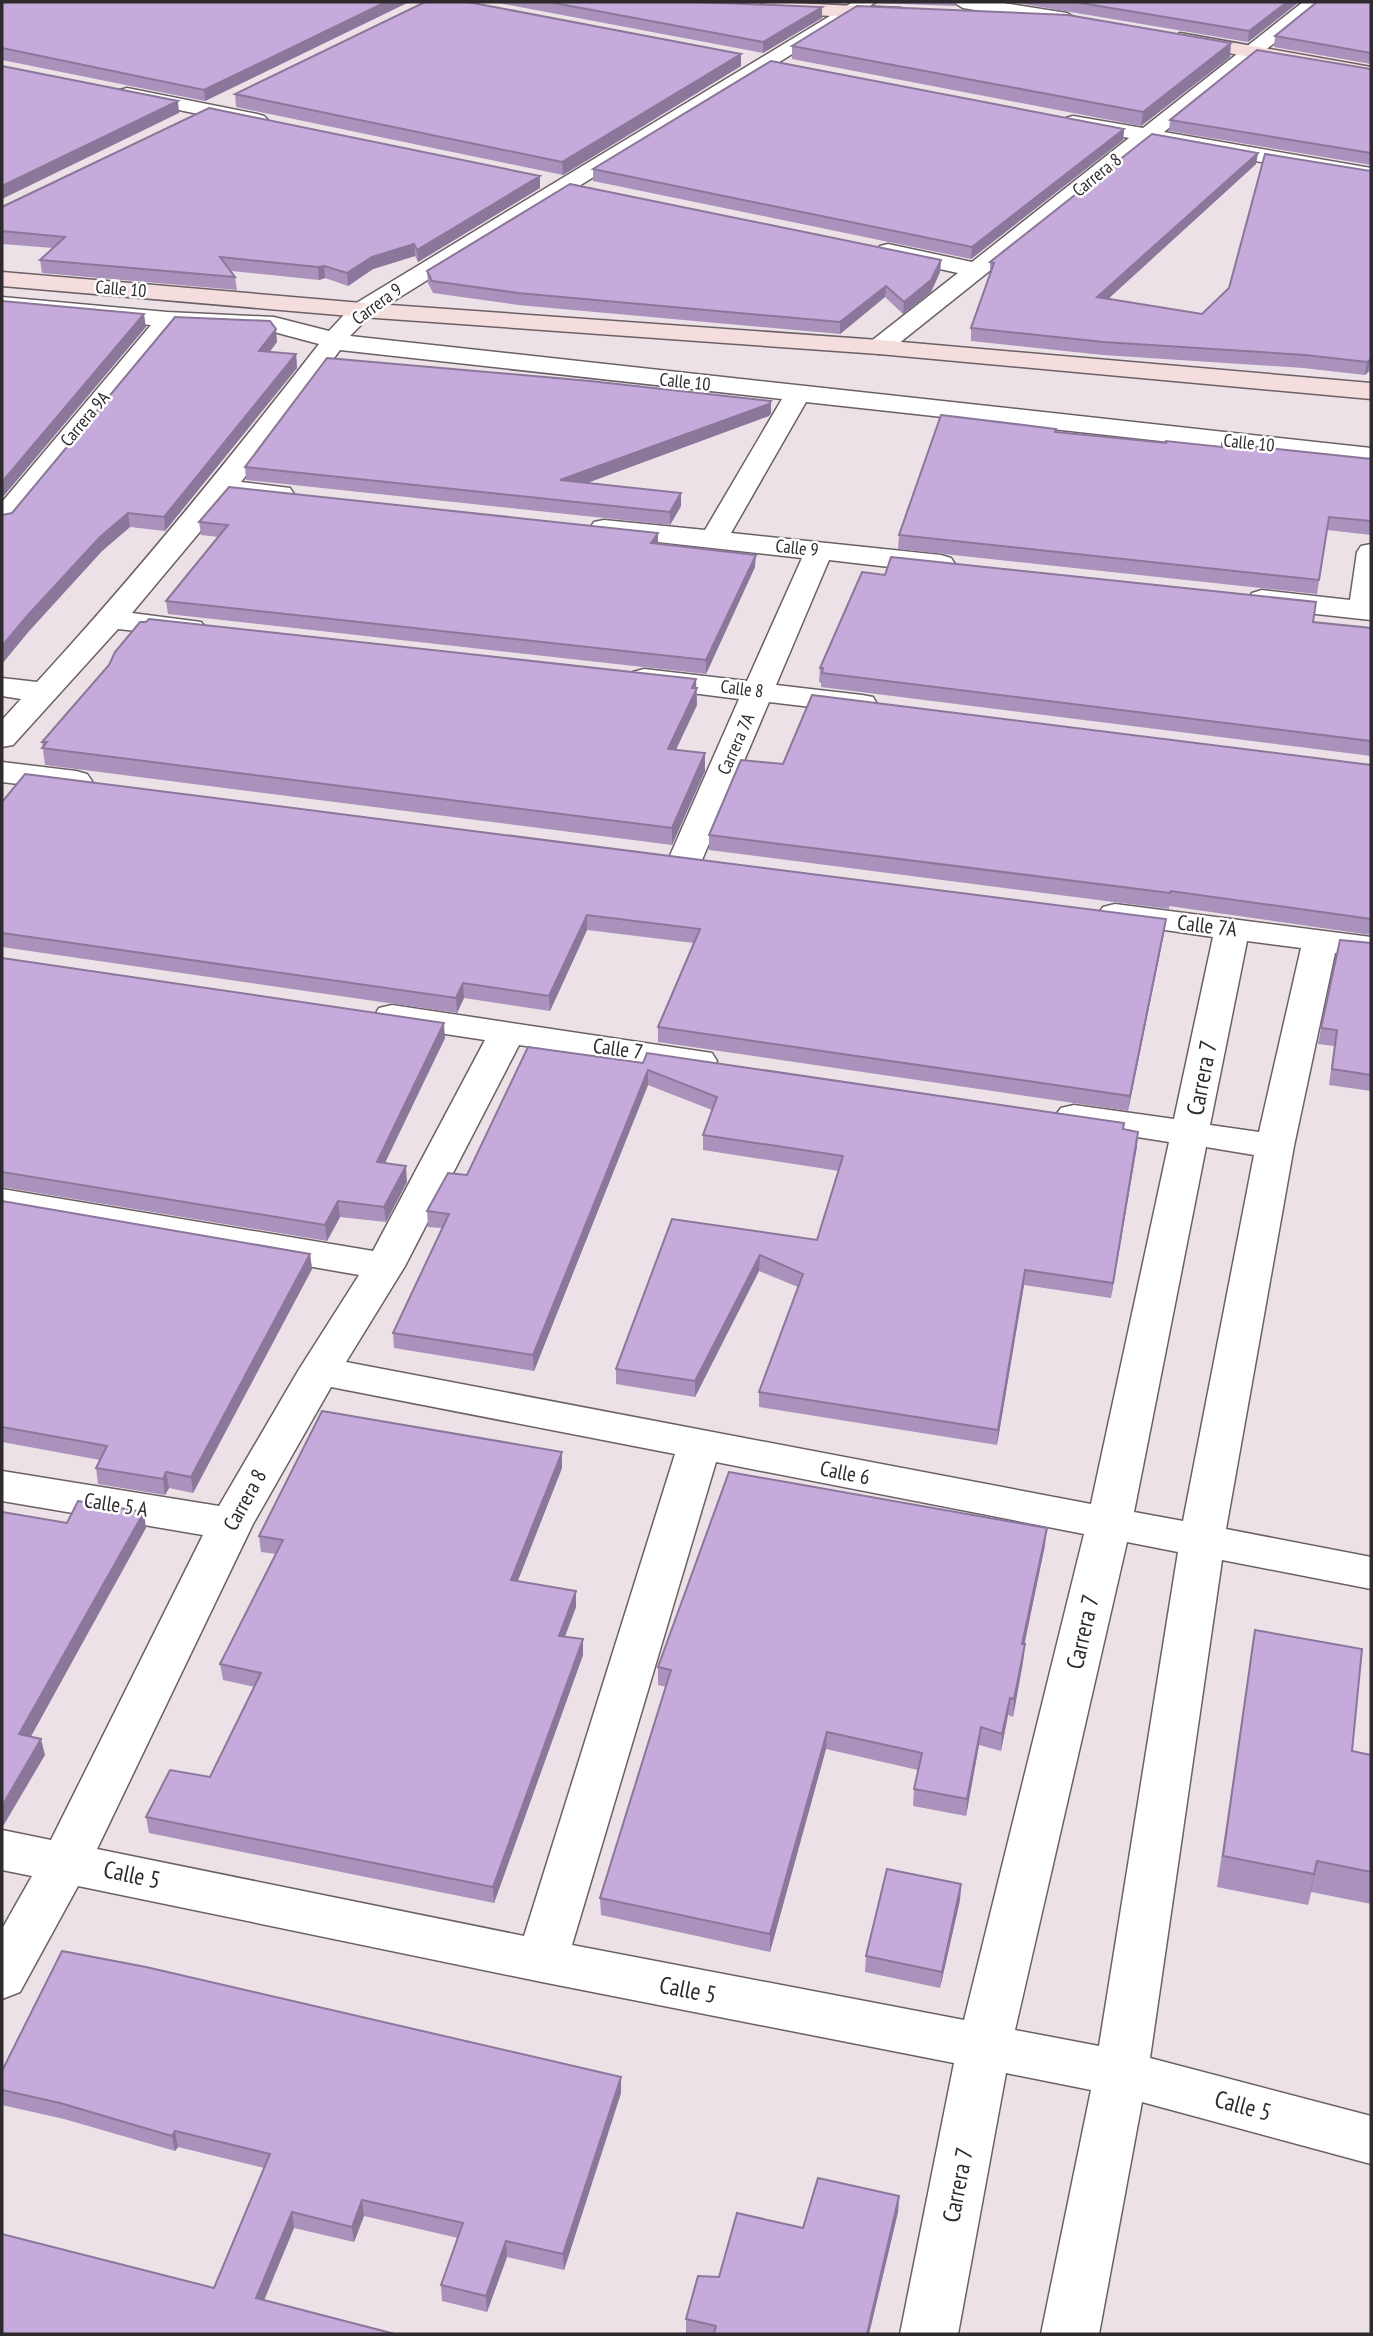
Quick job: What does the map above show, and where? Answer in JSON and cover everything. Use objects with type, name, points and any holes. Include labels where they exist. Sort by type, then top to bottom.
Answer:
[{"type":"main road","points":[[744,6],[859,7],[919,14]]},
{"type":"main road","points":[[946,15],[1074,21]]},
{"type":"main road","points":[[1160,36],[1371,73]]},
{"type":"main road","name":"Calle 10","points":[[2,279],[362,310],[879,347],[1371,391]]},
{"type":"street","points":[[963,2],[1074,21]]},
{"type":"street","name":"Carrera 8","points":[[879,347],[1315,2]]},
{"type":"street","name":"Carrera 9","points":[[2,738],[111,619],[222,488],[362,310],[859,7]]},
{"type":"street","points":[[743,58],[797,68]]},
{"type":"street","points":[[111,90],[272,124]]},
{"type":"street","points":[[182,122],[231,98]]},
{"type":"street","points":[[1052,118],[1371,174]]},
{"type":"street","points":[[538,179],[592,190]]},
{"type":"street","points":[[871,248],[978,270]]},
{"type":"street","name":"Calle 10","points":[[2,304],[169,319],[234,321],[316,333],[335,342],[797,395],[1371,456]]},
{"type":"street","name":"Carrera 9A","points":[[2,519],[169,319]]},
{"type":"street","points":[[713,540],[797,395]]},
{"type":"street","points":[[222,488],[304,497]]},
{"type":"street","name":"Calle 9","points":[[577,525],[969,567]]},
{"type":"street","name":"Carrera 7A","points":[[685,860],[819,550]]},
{"type":"street","points":[[1240,597],[1367,611],[1371,552]]},
{"type":"street","points":[[111,619],[221,631]]},
{"type":"street","name":"Calle 8","points":[[621,675],[895,708]]},
{"type":"street","points":[[2,687],[43,692]]},
{"type":"street","points":[[2,772],[111,786]]},
{"type":"street","name":"Calle 7A","points":[[1082,910],[1371,947]]},
{"type":"street","name":"Carrera 7","points":[[929,2334],[984,2048],[1109,1524],[1232,929]]},
{"type":"street","points":[[1070,2334],[1121,2074],[1202,1541],[1275,1146],[1320,940]]},
{"type":"street","name":"Calle 7","points":[[357,1011],[726,1065]]},
{"type":"street","name":"Carrera 8","points":[[2,1977],[66,1861],[231,1524],[319,1371],[385,1266],[507,1033]]},
{"type":"street","points":[[1040,1111],[1275,1146]]},
{"type":"street","points":[[2,1201],[385,1266]]},
{"type":"street","name":"Calle 6","points":[[319,1371],[1371,1573]]},
{"type":"street","points":[[542,1961],[699,1445]]},
{"type":"street","name":"Calle 5 A","points":[[2,1486],[231,1524]]},
{"type":"street","name":"Calle 5","points":[[2,1850],[66,1861],[542,1961],[1121,2074],[1371,2140]]},
{"type":"building","points":[[2,2],[386,2],[204,90],[2,48]]},
{"type":"building","points":[[425,2],[468,2],[741,54],[562,162],[235,94]]},
{"type":"building","points":[[549,2],[698,2],[822,7],[763,42]]},
{"type":"building","points":[[1075,2],[1287,2],[1249,31]]},
{"type":"building","points":[[1317,2],[1371,2],[1371,53],[1275,36]]},
{"type":"building","points":[[857,6],[1068,15],[1231,43],[1143,112],[792,46]]},
{"type":"building","points":[[1257,50],[1371,69],[1371,153],[1170,120]]},
{"type":"building","points":[[771,61],[1124,129],[972,247],[593,169]]},
{"type":"building","points":[[2,66],[178,101],[2,186]]},
{"type":"building","points":[[209,108],[540,176],[417,250],[414,244],[372,257],[347,273],[324,266],[220,257],[235,277],[40,260],[65,237],[2,231],[2,207]]},
{"type":"building","points":[[1152,134],[1258,153],[1097,297],[1202,314],[1229,288],[1265,154],[1371,171],[1371,359],[1367,362],[1305,355],[1104,342],[971,328],[994,263],[990,262]]},
{"type":"building","points":[[570,184],[941,260],[931,280],[904,302],[886,286],[840,322],[518,293],[432,281],[427,271]]},
{"type":"building","points":[[2,301],[144,314],[2,482]]},
{"type":"building","points":[[175,317],[270,321],[276,329],[259,351],[296,354],[164,517],[128,513],[100,537],[2,646],[2,515],[12,513]]},
{"type":"building","points":[[327,358],[590,381],[771,401],[769,404],[560,480],[681,493],[670,512],[245,467]]},
{"type":"building","points":[[941,415],[1056,429],[1055,432],[1222,447],[1222,443],[1371,459],[1371,521],[1329,517],[1319,580],[899,535]]},
{"type":"building","points":[[229,487],[658,533],[651,543],[756,555],[706,660],[166,601],[228,525],[199,522]]},
{"type":"building","points":[[891,557],[1316,602],[1313,622],[1371,628],[1371,741],[822,673],[823,668],[820,668],[862,572],[885,575]]},
{"type":"building","points":[[149,619],[696,679],[692,688],[697,688],[668,749],[705,753],[672,828],[42,748],[47,742],[42,742],[109,665],[115,652],[140,622]]},
{"type":"building","points":[[812,695],[1371,765],[1371,919],[1171,891],[1170,893],[709,835],[741,760],[783,764]]},
{"type":"building","points":[[25,774],[1166,919],[1130,1096],[658,1027],[700,929],[587,915],[549,996],[463,983],[456,998],[2,933],[2,802]]},
{"type":"building","points":[[1340,940],[1371,943],[1371,1075],[1332,1069],[1337,1030],[1321,1028]]},
{"type":"building","points":[[2,958],[444,1023],[377,1162],[406,1166],[384,1207],[338,1201],[325,1225],[2,1172]]},
{"type":"building","points":[[528,1047],[643,1063],[647,1053],[1124,1123],[1123,1129],[1138,1132],[1113,1283],[1025,1270],[998,1430],[759,1392],[803,1274],[760,1255],[695,1381],[616,1369],[672,1219],[817,1240],[843,1156],[703,1135],[717,1097],[648,1070],[533,1355],[393,1333],[449,1214],[427,1211],[448,1173],[467,1175]]},
{"type":"building","points":[[2,1201],[310,1254],[191,1477],[166,1472],[163,1479],[96,1468],[107,1446],[2,1427]]},
{"type":"building","points":[[322,1411],[562,1452],[511,1580],[576,1591],[559,1636],[583,1639],[493,1887],[146,1817],[170,1770],[210,1777],[261,1673],[220,1664],[283,1540],[259,1536]]},
{"type":"building","points":[[729,1472],[1047,1528],[1022,1644],[1025,1644],[1014,1699],[1010,1698],[1002,1734],[981,1727],[967,1799],[914,1789],[922,1753],[827,1732],[770,1934],[600,1898],[671,1670],[658,1667]]},
{"type":"building","points":[[78,1501],[144,1512],[19,1734],[41,1739],[2,1806],[2,1512],[67,1523]]},
{"type":"building","points":[[1255,1630],[1362,1649],[1352,1751],[1371,1755],[1371,1872],[1317,1861],[1314,1874],[1223,1856]]},
{"type":"building","points":[[887,1869],[961,1884],[942,1972],[866,1956]]},
{"type":"building","points":[[62,1951],[146,1967],[621,2077],[563,2254],[506,2241],[486,2296],[441,2285],[463,2223],[362,2200],[352,2227],[292,2212],[256,2298],[395,2334],[2,2334],[2,2234],[214,2288],[270,2154],[175,2131],[172,2136],[60,2103],[2,2090],[2,2071]]},
{"type":"building","points":[[818,2178],[899,2196],[867,2334],[714,2334],[716,2326],[686,2319],[698,2276],[719,2277],[737,2213],[803,2228]]}]
